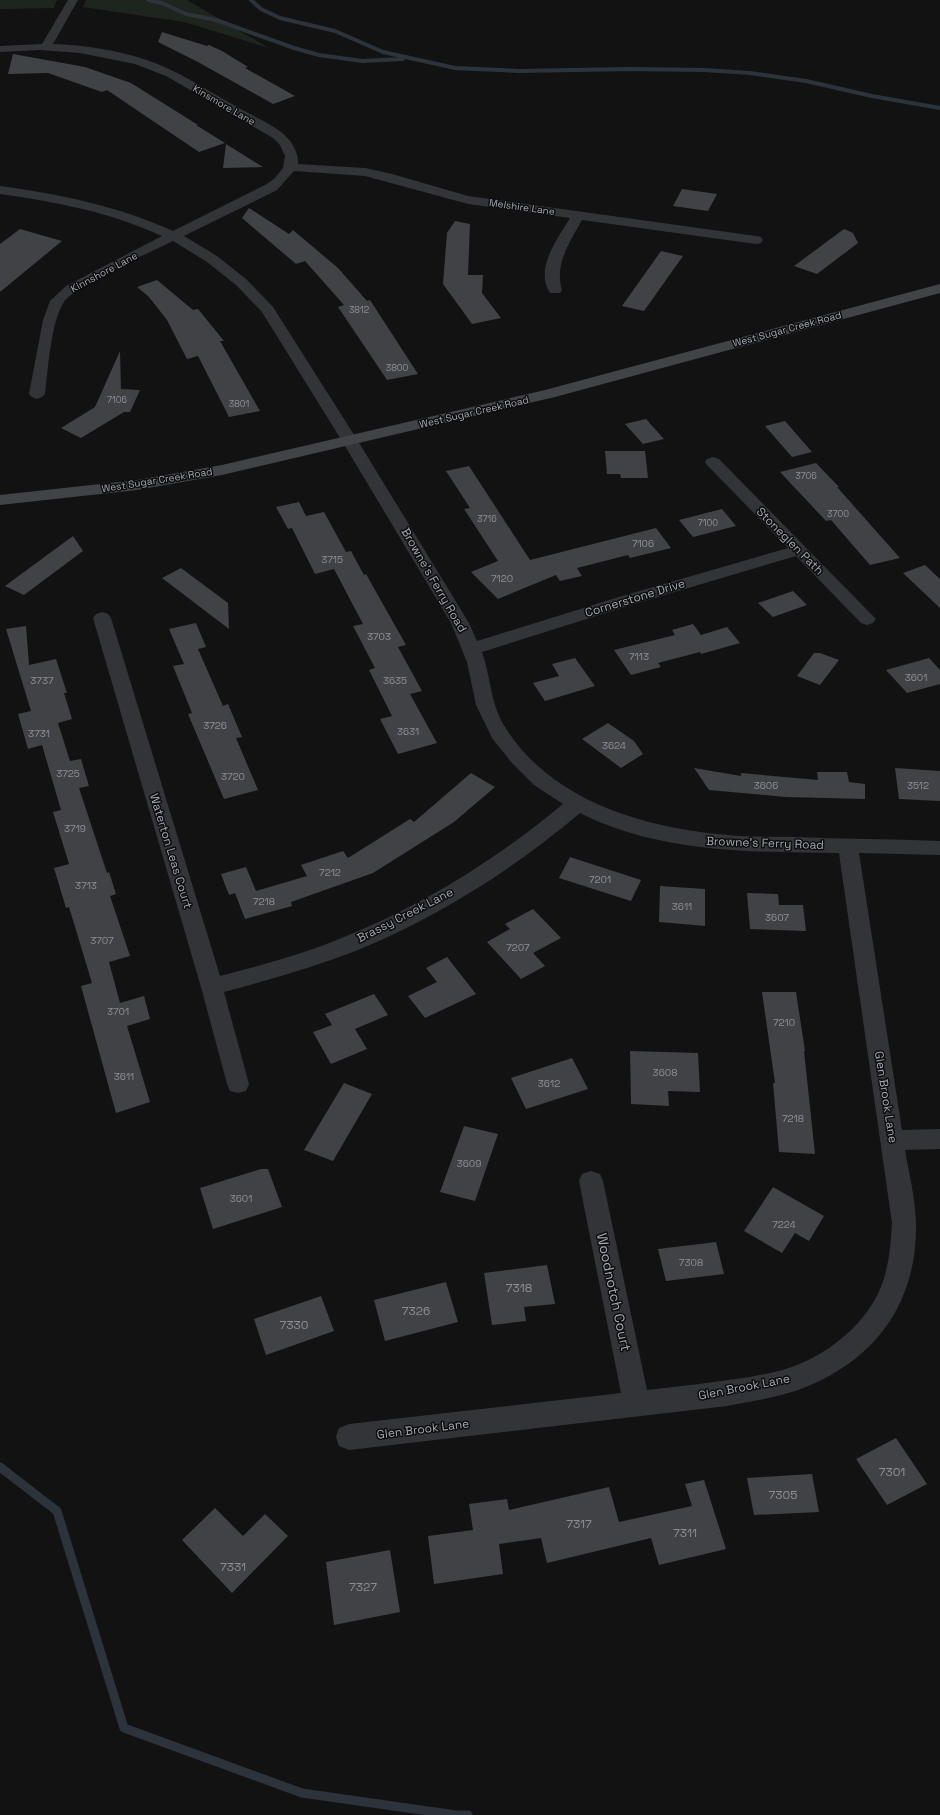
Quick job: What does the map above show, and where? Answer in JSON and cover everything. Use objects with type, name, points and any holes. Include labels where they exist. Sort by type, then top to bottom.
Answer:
[{"type":"main road","name":"West Sugar Creek Road","points":[[0,500],[106,489],[190,476],[350,441],[549,394],[940,288]]},
{"type":"street","points":[[46,47],[73,0]]},
{"type":"street","name":"Kinsmore Lane","points":[[0,49],[46,47],[76,49],[113,54],[160,69],[277,135],[286,144],[291,153],[293,160],[290,167]]},
{"type":"street","points":[[175,236],[272,187],[286,175],[290,167]]},
{"type":"street","name":"Melshire Lane","points":[[290,167],[357,171],[378,175],[450,196],[756,240]]},
{"type":"street","name":"Browne's Ferry Road","points":[[0,190],[54,198],[91,206],[148,224],[175,236],[216,260],[236,275],[253,292],[268,310],[350,441],[460,623],[472,649],[478,668],[482,696],[500,735],[519,760],[542,780],[578,803],[631,826],[675,837],[721,843],[940,848]]},
{"type":"street","points":[[555,290],[550,274],[553,263],[578,215]]},
{"type":"street","name":"Kinnshore Lane","points":[[37,394],[52,312],[62,296],[87,279],[175,236]]},
{"type":"street","name":"Stoneglen Path","points":[[713,462],[867,619]]},
{"type":"street","name":"Cornerstone Drive","points":[[472,649],[624,601],[799,550]]},
{"type":"street","name":"Waterton Leas Court","points":[[102,618],[212,987],[238,1084]]},
{"type":"street","name":"Brassy Creek Lane","points":[[212,987],[263,974],[326,953],[412,914],[473,880],[528,844],[578,803]]},
{"type":"street","name":"Glen Brook Lane","points":[[349,1437],[727,1393],[781,1382],[806,1374],[835,1360],[864,1336],[886,1307],[900,1275],[905,1240],[893,1140],[848,846]]},
{"type":"street","points":[[893,1140],[940,1139]]},
{"type":"street","name":"Woodnotch Court","points":[[591,1181],[637,1404]]},
{"type":"shaded area","points":[[0,0],[57,0],[54,8],[0,9]]},
{"type":"shaded area","points":[[86,0],[187,0],[269,48],[184,22],[83,7]]},
{"type":"building","points":[[162,32],[207,46],[209,45],[222,51],[248,67],[245,68],[295,96],[273,104],[198,62],[158,42]]},
{"type":"building","points":[[13,54],[85,67],[131,83],[225,143],[199,152],[107,90],[102,92],[48,73],[8,74]]},
{"type":"building","points":[[226,144],[263,167],[223,168]]},
{"type":"building","points":[[682,189],[717,194],[708,211],[673,206]]},
{"type":"building","points":[[249,208],[289,234],[293,230],[338,268],[367,301],[370,300],[418,374],[387,380],[338,307],[344,305],[305,261],[296,264],[242,218]]},
{"type":"building","points":[[455,221],[470,224],[468,275],[483,275],[482,293],[501,318],[472,324],[443,284],[447,233]]},
{"type":"building","points":[[20,229],[62,241],[0,292],[0,244]]},
{"type":"building","points":[[844,229],[853,233],[858,243],[817,274],[794,266]]},
{"type":"building","points":[[661,251],[683,256],[644,311],[622,306]]},
{"type":"building","points":[[157,280],[193,310],[198,309],[224,341],[220,341],[260,411],[229,417],[198,356],[187,359],[167,320],[149,297],[137,287]]},
{"type":"building","points":[[120,351],[121,389],[140,390],[130,412],[124,412],[81,438],[61,428],[95,407]]},
{"type":"building","points":[[646,419],[664,439],[643,444],[625,424]]},
{"type":"building","points":[[785,421],[812,452],[792,457],[765,426]]},
{"type":"building","points":[[605,451],[645,451],[648,478],[621,478],[620,474],[607,474]]},
{"type":"building","points":[[816,463],[839,487],[837,487],[900,558],[870,565],[831,520],[826,521],[780,472]]},
{"type":"building","points":[[469,466],[530,560],[656,528],[671,548],[630,558],[628,555],[577,568],[582,576],[560,581],[556,575],[498,599],[471,572],[498,561],[464,509],[470,508],[446,471]]},
{"type":"building","points":[[299,502],[306,516],[324,512],[346,552],[351,551],[364,575],[366,574],[406,645],[398,647],[422,691],[410,694],[437,743],[398,754],[380,719],[392,716],[369,670],[375,668],[353,626],[363,624],[334,569],[315,574],[292,528],[288,529],[276,507]]},
{"type":"building","points":[[722,509],[736,526],[693,537],[679,520]]},
{"type":"building","points":[[73,536],[83,551],[24,595],[5,586]]},
{"type":"building","points":[[925,565],[940,579],[940,608],[903,573]]},
{"type":"building","points":[[181,568],[228,603],[229,629],[162,578]]},
{"type":"building","points":[[793,591],[807,605],[773,617],[758,603]]},
{"type":"building","points":[[196,623],[206,647],[198,649],[223,706],[228,704],[242,737],[236,738],[258,790],[224,799],[188,714],[192,713],[173,666],[184,664],[169,629]]},
{"type":"building","points":[[693,624],[701,635],[727,627],[740,643],[701,654],[700,652],[658,663],[661,667],[631,675],[614,650],[675,635],[672,630]]},
{"type":"building","points":[[26,626],[29,665],[56,659],[67,693],[64,693],[72,719],[58,723],[70,761],[81,759],[89,786],[79,788],[107,873],[109,872],[116,894],[110,896],[130,956],[109,962],[120,1003],[144,996],[150,1019],[127,1026],[150,1102],[116,1113],[81,986],[92,983],[69,907],[66,908],[54,868],[69,864],[53,812],[61,810],[42,745],[28,749],[18,714],[31,711],[6,629]]},
{"type":"building","points":[[814,653],[820,653],[839,660],[820,685],[797,676]]},
{"type":"building","points":[[575,658],[595,686],[545,701],[533,683],[559,676],[552,664]]},
{"type":"building","points":[[929,658],[940,670],[940,684],[907,693],[886,670]]},
{"type":"building","points":[[608,723],[634,741],[643,754],[621,768],[582,739]]},
{"type":"building","points":[[694,768],[741,776],[741,773],[818,780],[817,772],[847,772],[849,782],[865,784],[865,799],[786,797],[709,790]]},
{"type":"building","points":[[895,768],[940,771],[940,801],[899,799]]},
{"type":"building","points":[[471,773],[495,787],[454,822],[373,873],[291,902],[292,906],[245,919],[235,893],[229,895],[221,874],[246,867],[256,891],[307,876],[301,865],[343,851],[348,858],[410,819],[414,822]]},
{"type":"building","points":[[570,857],[641,880],[631,901],[559,878]]},
{"type":"building","points":[[660,886],[705,889],[705,926],[659,922]]},
{"type":"building","points":[[747,893],[778,894],[779,905],[803,905],[806,931],[750,929]]},
{"type":"building","points":[[533,909],[561,938],[533,953],[545,966],[521,979],[487,942],[510,929],[505,924]]},
{"type":"building","points":[[447,957],[476,994],[425,1018],[408,996],[437,982],[426,968]]},
{"type":"building","points":[[762,992],[796,992],[805,1051],[815,1154],[779,1152],[773,1083],[775,1083]]},
{"type":"building","points":[[374,994],[388,1015],[355,1029],[367,1049],[331,1064],[313,1032],[332,1025],[325,1014]]},
{"type":"building","points":[[630,1051],[698,1053],[700,1092],[668,1091],[669,1106],[631,1104]]},
{"type":"building","points":[[572,1058],[588,1089],[526,1109],[511,1078]]},
{"type":"building","points":[[344,1083],[372,1094],[333,1161],[304,1150]]},
{"type":"building","points":[[464,1126],[498,1134],[475,1201],[440,1192]]},
{"type":"building","points":[[261,1169],[268,1169],[282,1207],[213,1229],[200,1188]]},
{"type":"building","points":[[773,1187],[824,1216],[809,1241],[795,1233],[782,1253],[744,1231]]},
{"type":"building","points":[[716,1242],[724,1274],[666,1281],[658,1249]]},
{"type":"building","points":[[547,1265],[555,1304],[524,1307],[526,1321],[492,1325],[484,1273]]},
{"type":"building","points":[[446,1282],[458,1322],[385,1341],[374,1300]]},
{"type":"building","points":[[321,1296],[334,1331],[266,1355],[254,1319]]},
{"type":"building","points":[[896,1438],[927,1484],[887,1505],[856,1459]]},
{"type":"building","points":[[812,1474],[819,1512],[754,1515],[747,1478]]},
{"type":"building","points":[[704,1480],[726,1549],[659,1565],[651,1538],[547,1563],[541,1538],[499,1544],[503,1574],[434,1584],[428,1536],[473,1530],[469,1504],[507,1499],[509,1510],[609,1487],[619,1522],[692,1506],[685,1484]]},
{"type":"building","points":[[215,1508],[243,1536],[265,1514],[288,1536],[232,1593],[182,1540]]},
{"type":"building","points":[[390,1550],[400,1612],[334,1625],[326,1562]]},
{"type":"waterway","points":[[148,0],[162,3],[186,14],[216,20],[294,48],[319,55],[362,61],[403,59]]},
{"type":"waterway","points":[[251,0],[261,9],[280,18],[335,31],[383,52],[455,68],[519,71],[631,69],[704,70],[750,73],[806,81],[872,96],[940,108]]},
{"type":"waterway","points":[[0,1467],[57,1511],[124,1728],[302,1793],[456,1815]]},
{"type":"waterway","points":[[459,1815],[468,1815]]}]
